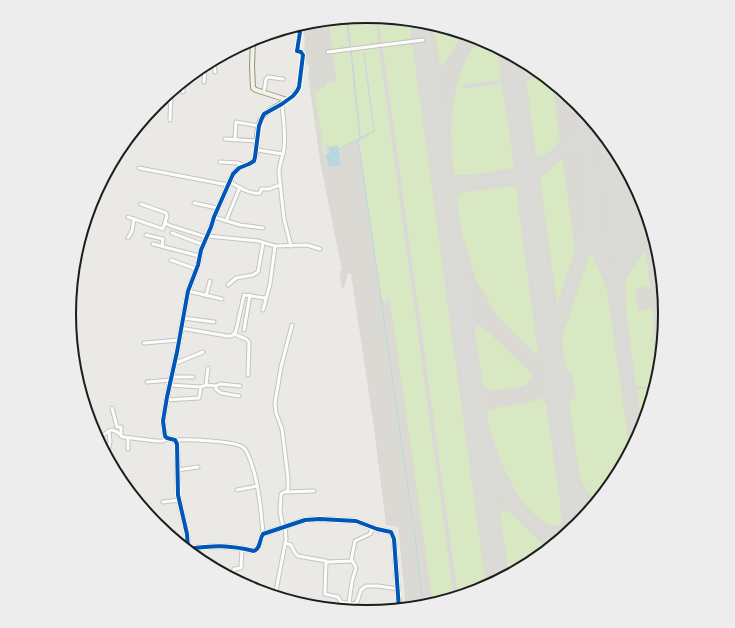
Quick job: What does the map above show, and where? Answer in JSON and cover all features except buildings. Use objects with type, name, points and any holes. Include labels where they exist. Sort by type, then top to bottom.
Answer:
[{"type":"street","points":[[195,548],[227,546],[254,551],[257,550],[263,534],[257,486],[247,453],[242,446],[237,444],[199,440],[175,440],[168,438],[165,436],[163,421],[188,291],[200,256],[212,226],[217,208],[236,171],[254,161],[257,150],[259,126],[264,114],[282,104],[295,94],[299,87],[303,55],[301,52],[297,51],[299,32]]},
{"type":"street","points":[[328,52],[423,40]]},
{"type":"street","points":[[253,46],[252,84],[254,90],[287,100]]},
{"type":"street","points":[[215,67],[215,72]]},
{"type":"street","points":[[204,73],[204,82]]},
{"type":"street","points":[[264,92],[266,79],[268,77],[283,79]]},
{"type":"street","points":[[170,120],[171,102]]},
{"type":"street","points":[[282,104],[285,138],[283,154],[279,166],[280,185],[284,219],[291,246]]},
{"type":"street","points":[[235,140],[236,122],[259,126]]},
{"type":"street","points":[[225,139],[258,141]]},
{"type":"street","points":[[257,150],[283,154]]},
{"type":"street","points":[[220,162],[238,163],[244,166]]},
{"type":"street","points":[[139,168],[229,184],[240,187],[251,193],[258,193],[261,189],[269,189],[280,185]]},
{"type":"street","points":[[226,221],[240,187]]},
{"type":"street","points":[[194,203],[217,208]]},
{"type":"street","points":[[128,218],[163,229],[167,216],[166,213],[141,204]]},
{"type":"street","points":[[214,217],[252,227],[264,228]]},
{"type":"street","points":[[128,238],[132,230],[134,219]]},
{"type":"street","points":[[165,223],[207,237],[276,246],[311,246],[320,249]]},
{"type":"street","points":[[172,232],[204,245]]},
{"type":"street","points":[[146,235],[163,239],[162,246]]},
{"type":"street","points":[[228,285],[236,278],[254,275],[258,272],[262,243]]},
{"type":"street","points":[[153,244],[200,256]]},
{"type":"street","points":[[263,310],[270,284],[276,246]]},
{"type":"street","points":[[170,260],[196,269]]},
{"type":"street","points":[[206,296],[210,281]]},
{"type":"street","points":[[188,291],[222,299]]},
{"type":"street","points":[[234,334],[236,331],[243,296],[246,294],[265,298]]},
{"type":"street","points":[[244,330],[250,295]]},
{"type":"street","points":[[183,318],[214,322]]},
{"type":"street","points":[[286,492],[288,488],[288,478],[282,429],[276,413],[275,403],[281,367],[292,325]]},
{"type":"street","points":[[180,328],[227,336],[234,334],[246,339],[249,342],[248,375]]},
{"type":"street","points":[[144,343],[179,340]]},
{"type":"street","points":[[174,364],[203,352]]},
{"type":"street","points":[[206,385],[208,368]]},
{"type":"street","points":[[147,382],[171,378],[192,377]]},
{"type":"street","points":[[170,385],[202,387],[206,385],[216,386],[220,384],[240,386]]},
{"type":"street","points":[[216,386],[218,392],[239,396]]},
{"type":"street","points":[[166,400],[199,398],[202,387]]},
{"type":"street","points":[[112,408],[117,427],[121,427],[121,436]]},
{"type":"street","points":[[103,435],[108,431],[114,431],[121,436],[156,441],[163,441],[168,438]]},
{"type":"street","points":[[108,431],[108,445]]},
{"type":"street","points":[[128,437],[128,449]]},
{"type":"street","points":[[175,440],[177,444],[179,500],[188,543]]},
{"type":"street","points":[[177,470],[198,467]]},
{"type":"street","points":[[237,490],[257,486]]},
{"type":"street","points":[[276,591],[286,543],[280,512],[281,494],[286,492],[314,490]]},
{"type":"street","points":[[163,502],[179,500]]},
{"type":"street","points":[[263,534],[305,520],[320,519],[356,521],[391,532],[394,539],[399,603]]},
{"type":"street","points":[[349,603],[352,581],[356,568],[352,560],[355,541],[370,534],[373,527]]},
{"type":"street","points":[[286,543],[291,545],[298,556],[325,560],[327,562],[350,562],[352,560]]},
{"type":"street","points":[[234,572],[234,569],[241,568],[242,548]]},
{"type":"street","points":[[327,562],[325,594],[338,597],[341,602],[357,602],[361,590],[366,586],[398,590]]},
{"type":"shaded area","points":[[368,23],[405,25],[461,38],[513,62],[545,83],[559,95],[586,122],[598,137],[620,169],[628,185],[643,220],[649,239],[658,295],[658,333],[656,352],[649,389],[643,408],[620,460],[586,506],[545,545],[513,566],[496,575],[461,590],[443,595],[405,603],[398,527],[386,525],[373,421],[351,274],[348,273],[344,288],[342,288],[340,271],[342,270],[320,161],[308,74],[310,66],[306,63],[304,50],[305,39],[303,31],[330,25]]},
{"type":"green space","points":[[376,23],[378,41],[376,43],[351,47],[349,24]]},
{"type":"green space","points":[[346,24],[349,46],[335,49],[332,47],[329,25]]},
{"type":"green space","points":[[379,24],[410,26],[410,39],[385,43],[382,41]]},
{"type":"green space","points":[[435,31],[460,38],[443,65],[440,64]]},
{"type":"green space","points":[[410,43],[412,44],[413,48],[485,580],[457,591],[383,49],[386,46]]},
{"type":"green space","points":[[477,44],[498,54],[501,79],[463,85],[463,89],[502,83],[514,166],[513,168],[491,172],[459,175],[454,174],[451,139],[452,121],[457,84],[471,52]]},
{"type":"green space","points":[[379,49],[453,592],[432,597],[390,300],[382,301],[359,142],[369,136],[368,133],[361,137],[352,51]]},
{"type":"green space","points":[[350,51],[360,137],[339,149],[338,145],[329,147],[328,145],[325,146],[326,154],[324,156],[315,90],[321,91],[321,88],[325,88],[326,83],[332,82],[332,84],[334,84],[334,82],[337,81],[333,56],[335,53]]},
{"type":"green space","points":[[524,69],[533,75],[525,76]]},
{"type":"green space","points":[[538,78],[553,90],[560,141],[553,149],[538,157],[536,155],[526,80]]},
{"type":"green space","points":[[560,161],[563,163],[575,250],[557,304],[540,178]]},
{"type":"green space","points":[[515,186],[538,354],[536,354],[499,318],[477,282],[462,235],[457,199],[458,196],[466,192]]},
{"type":"green space","points":[[646,251],[650,289],[649,290],[648,286],[635,289],[638,311],[653,309],[654,362],[650,385],[636,387],[627,319],[625,285],[630,271]]},
{"type":"green space","points":[[589,255],[593,256],[607,289],[629,442],[620,460],[593,498],[580,479],[569,400],[576,399],[572,375],[566,369],[562,338]]},
{"type":"green space","points":[[478,326],[483,327],[533,375],[528,383],[517,387],[499,390],[488,389],[483,386],[475,330]]},
{"type":"green space","points":[[649,389],[640,415],[637,390]]},
{"type":"green space","points":[[542,397],[543,404],[546,403],[562,517],[561,524],[557,526],[544,521],[531,511],[520,497],[510,481],[502,463],[490,429],[487,415],[488,411],[529,402]]},
{"type":"green space","points":[[503,510],[508,511],[544,545],[508,569],[500,513]]},
{"type":"water","points":[[338,146],[341,165],[329,167],[326,155],[330,153],[329,147]]},
{"type":"waterway","points":[[348,24],[350,47]]},
{"type":"waterway","points":[[351,50],[360,139]]},
{"type":"waterway","points":[[338,150],[374,131],[364,53]]},
{"type":"waterway","points":[[358,140],[412,515]]},
{"type":"waterway","points":[[414,529],[422,599]]},
{"type":"taxiway","points":[[583,118],[601,256],[615,284],[634,429]]},
{"type":"taxiway","points":[[444,193],[449,186],[534,173],[542,168],[562,149],[569,146],[576,145],[582,147],[586,152]]},
{"type":"taxiway","points":[[604,145],[620,262],[618,274]]},
{"type":"taxiway","points":[[524,152],[528,165],[544,165]]},
{"type":"taxiway","points":[[614,160],[628,257],[626,263]]},
{"type":"taxiway","points":[[529,188],[530,181],[537,173]]},
{"type":"taxiway","points":[[442,179],[446,184],[454,185]]},
{"type":"taxiway","points":[[619,272],[633,254],[635,248],[626,182]]},
{"type":"taxiway","points":[[546,316],[549,326],[555,329],[594,215]]},
{"type":"taxiway","points":[[471,387],[477,396],[486,399]]},
{"type":"taxiway","points":[[475,417],[488,456],[505,492],[522,513],[550,540]]},
{"type":"taxiway","points":[[566,463],[569,476],[588,504]]},
{"type":"runway","points":[[421,28],[496,575]]},
{"type":"runway","points":[[511,61],[574,519]]},
{"type":"cycle path","points":[[188,543],[178,495],[177,444],[175,440],[165,436],[163,421],[188,291],[198,265],[201,250],[233,174],[239,168],[254,161],[259,126],[264,114],[293,96],[299,87],[303,55],[301,52],[297,51],[299,32]]},
{"type":"cycle path","points":[[195,548],[221,546],[254,551],[258,548],[263,534],[305,520],[320,519],[356,521],[377,529],[391,532],[394,539],[399,603]]}]
